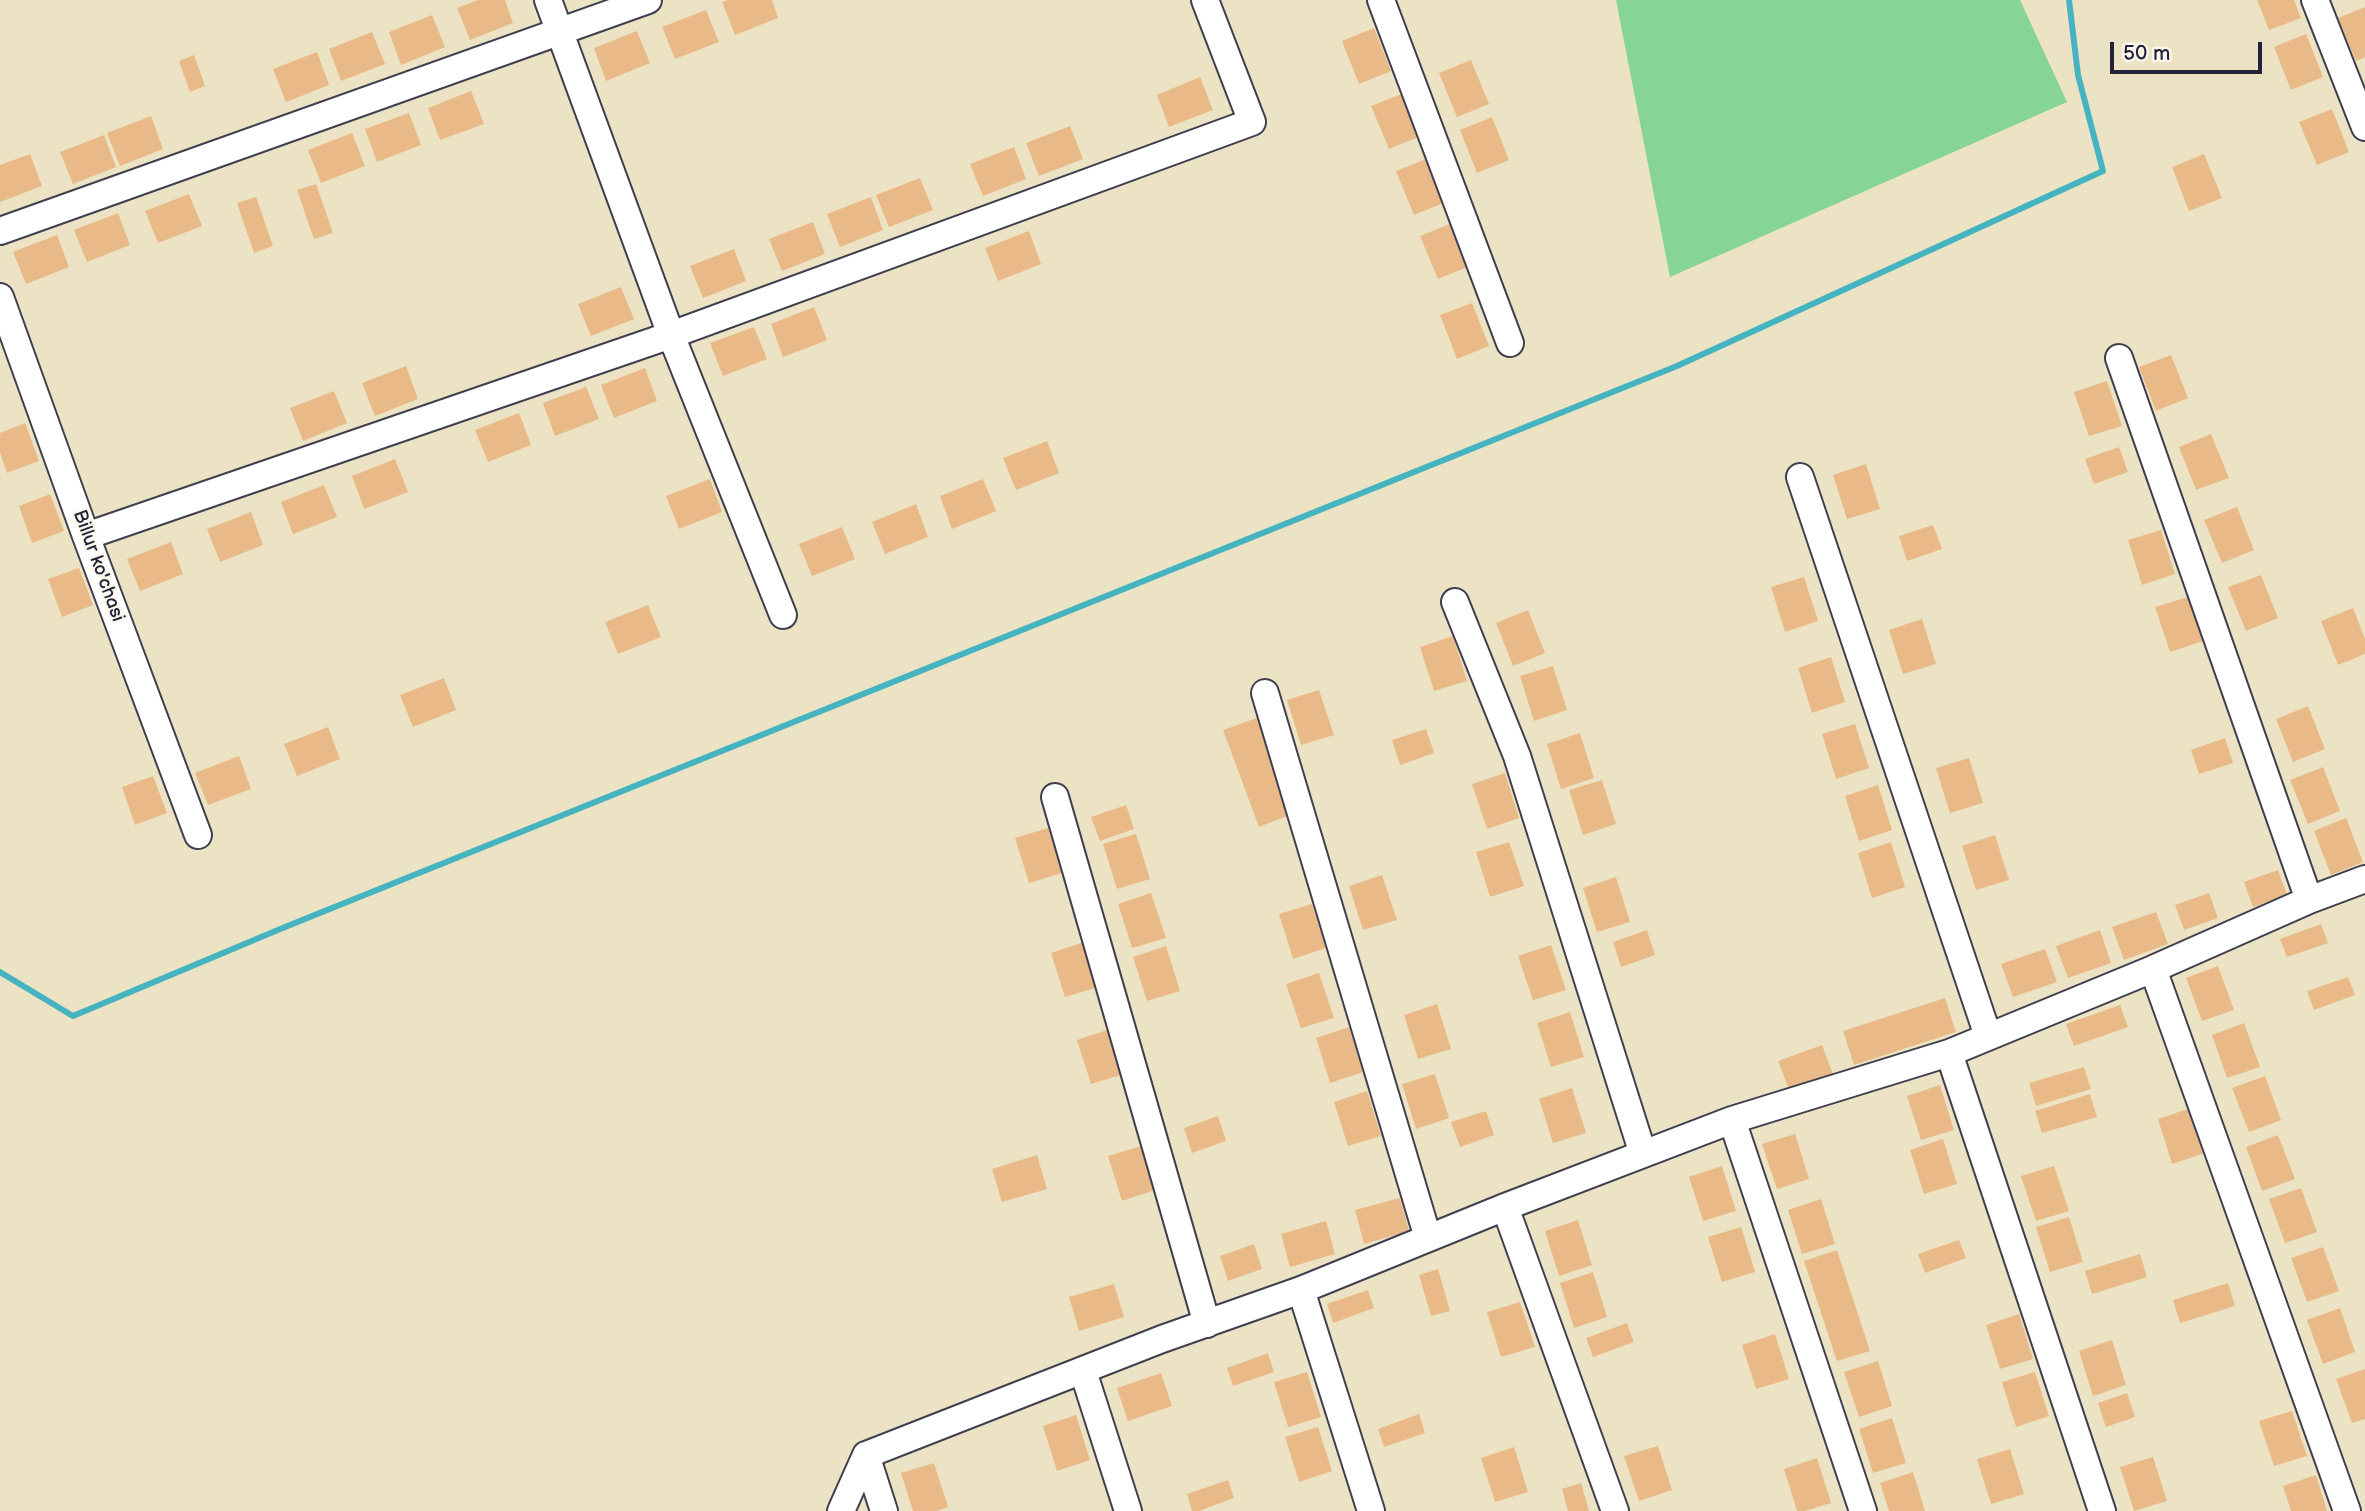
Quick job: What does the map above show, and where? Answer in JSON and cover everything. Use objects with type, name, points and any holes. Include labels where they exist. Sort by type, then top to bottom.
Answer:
[{"type":"street","points":[[548,0],[671,335],[783,615]]},
{"type":"street","points":[[0,231],[648,0]]},
{"type":"street","points":[[86,537],[671,335],[1252,122],[1205,0]]},
{"type":"street","points":[[1381,0],[1510,343]]},
{"type":"street","points":[[2315,0],[2365,127]]},
{"type":"street","name":"Billur ko'chasi","points":[[0,297],[86,537],[198,835]]},
{"type":"street","points":[[2119,358],[2309,900]]},
{"type":"street","points":[[1800,477],[1988,1036]]},
{"type":"street","points":[[1455,601],[1517,756],[1643,1154]]},
{"type":"street","points":[[1265,693],[1428,1238]]},
{"type":"street","points":[[1055,797],[1207,1324]]},
{"type":"street","points":[[841,1511],[866,1455],[1162,1339],[1301,1290],[1504,1207],[1732,1120],[1949,1053],[2365,878]]},
{"type":"street","points":[[2153,969],[2347,1511]]},
{"type":"street","points":[[1949,1053],[2102,1511]]},
{"type":"street","points":[[1732,1120],[1863,1511]]},
{"type":"street","points":[[1504,1207],[1615,1511]]},
{"type":"street","points":[[1301,1290],[1371,1511]]},
{"type":"street","points":[[1083,1371],[1128,1511]]},
{"type":"street","points":[[866,1455],[884,1511]]},
{"type":"green space","points":[[1616,0],[2020,0],[2067,102],[1670,277]]},
{"type":"building","points":[[478,0],[505,0],[513,23],[470,40],[457,8]]},
{"type":"building","points":[[772,0],[778,18],[735,35],[722,2]]},
{"type":"building","points":[[2257,0],[2294,0],[2301,18],[2269,30]]},
{"type":"building","points":[[2365,7],[2365,57],[2356,61],[2338,18]]},
{"type":"building","points":[[706,10],[719,42],[675,59],[662,27]]},
{"type":"building","points":[[432,15],[445,47],[401,65],[389,32]]},
{"type":"building","points":[[1374,28],[1391,71],[1359,84],[1342,41]]},
{"type":"building","points":[[637,31],[650,63],[606,81],[594,48]]},
{"type":"building","points":[[372,32],[385,64],[341,81],[329,49]]},
{"type":"building","points":[[2306,34],[2323,77],[2291,90],[2274,47]]},
{"type":"building","points":[[317,52],[329,85],[286,102],[273,69]]},
{"type":"building","points":[[194,55],[205,86],[190,92],[179,61]]},
{"type":"building","points":[[1471,60],[1489,104],[1457,117],[1439,73]]},
{"type":"building","points":[[1200,77],[1213,110],[1169,127],[1157,95]]},
{"type":"building","points":[[471,91],[484,124],[440,140],[428,108]]},
{"type":"building","points":[[1404,93],[1421,136],[1389,149],[1371,106]]},
{"type":"building","points":[[2332,109],[2349,152],[2317,165],[2299,122]]},
{"type":"building","points":[[409,113],[421,145],[377,162],[365,129]]},
{"type":"building","points":[[151,116],[163,149],[120,166],[107,133]]},
{"type":"building","points":[[1492,117],[1509,160],[1477,173],[1460,130]]},
{"type":"building","points":[[1070,126],[1083,159],[1039,176],[1026,143]]},
{"type":"building","points":[[352,133],[365,166],[321,183],[308,150]]},
{"type":"building","points":[[104,135],[116,167],[73,184],[60,152]]},
{"type":"building","points":[[1014,147],[1026,179],[983,196],[970,164]]},
{"type":"building","points":[[30,154],[42,186],[0,202],[0,165]]},
{"type":"building","points":[[2204,154],[2222,198],[2189,211],[2172,167]]},
{"type":"building","points":[[1429,158],[1446,202],[1414,215],[1396,171]]},
{"type":"building","points":[[920,178],[933,210],[889,227],[876,195]]},
{"type":"building","points":[[316,184],[333,233],[314,239],[297,190]]},
{"type":"building","points":[[189,194],[202,226],[158,243],[145,211]]},
{"type":"building","points":[[256,197],[273,246],[254,253],[237,203]]},
{"type":"building","points":[[871,197],[883,230],[840,247],[827,214]]},
{"type":"building","points":[[118,213],[130,245],[87,262],[74,230]]},
{"type":"building","points":[[813,222],[825,254],[782,271],[769,239]]},
{"type":"building","points":[[1452,223],[1470,266],[1438,279],[1420,236]]},
{"type":"building","points":[[1029,231],[1041,264],[998,281],[985,248]]},
{"type":"building","points":[[57,235],[69,267],[26,284],[13,252]]},
{"type":"building","points":[[734,249],[746,281],[703,298],[690,266]]},
{"type":"building","points":[[621,287],[634,319],[591,336],[578,304]]},
{"type":"building","points":[[1472,303],[1489,346],[1457,359],[1440,315]]},
{"type":"building","points":[[814,307],[827,340],[783,357],[771,324]]},
{"type":"building","points":[[754,327],[767,359],[723,376],[710,343]]},
{"type":"building","points":[[2171,355],[2188,398],[2156,411],[2139,367]]},
{"type":"building","points":[[406,366],[418,399],[375,416],[362,383]]},
{"type":"building","points":[[645,368],[657,401],[614,418],[601,385]]},
{"type":"building","points":[[2107,381],[2122,426],[2089,436],[2074,392]]},
{"type":"building","points":[[586,387],[599,419],[555,436],[543,403]]},
{"type":"building","points":[[334,391],[347,423],[303,441],[290,408]]},
{"type":"building","points":[[519,413],[531,445],[488,462],[475,430]]},
{"type":"building","points":[[25,423],[39,461],[7,473],[0,453],[0,433]]},
{"type":"building","points":[[2211,434],[2229,478],[2196,490],[2179,447]]},
{"type":"building","points":[[1047,441],[1059,473],[1016,490],[1003,458]]},
{"type":"building","points":[[2119,447],[2128,472],[2094,484],[2085,459]]},
{"type":"building","points":[[395,459],[408,492],[364,509],[352,476]]},
{"type":"building","points":[[1866,464],[1880,509],[1847,519],[1833,475]]},
{"type":"building","points":[[710,479],[722,512],[679,529],[666,496]]},
{"type":"building","points":[[983,479],[996,511],[952,529],[940,496]]},
{"type":"building","points":[[324,485],[337,517],[293,534],[281,502]]},
{"type":"building","points":[[50,494],[64,531],[32,543],[19,506]]},
{"type":"building","points":[[916,504],[928,537],[885,554],[872,522]]},
{"type":"building","points":[[2237,507],[2254,550],[2222,563],[2204,520]]},
{"type":"building","points":[[251,512],[263,545],[220,562],[207,529]]},
{"type":"building","points":[[1933,525],[1942,549],[1907,561],[1899,536]]},
{"type":"building","points":[[842,527],[855,559],[812,576],[799,544]]},
{"type":"building","points":[[2161,530],[2175,574],[2142,585],[2128,540]]},
{"type":"building","points":[[171,542],[183,574],[140,591],[127,559]]},
{"type":"building","points":[[79,568],[93,605],[62,617],[48,579]]},
{"type":"building","points":[[2261,575],[2278,618],[2246,631],[2228,587]]},
{"type":"building","points":[[1804,577],[1818,621],[1785,632],[1771,587]]},
{"type":"building","points":[[2188,597],[2203,641],[2170,652],[2155,607]]},
{"type":"building","points":[[648,605],[661,637],[618,654],[605,622]]},
{"type":"building","points":[[2353,608],[2365,639],[2365,654],[2338,665],[2321,621]]},
{"type":"building","points":[[1528,610],[1545,653],[1513,666],[1496,623]]},
{"type":"building","points":[[1922,619],[1936,664],[1903,674],[1889,630]]},
{"type":"building","points":[[1453,636],[1467,681],[1434,691],[1420,647]]},
{"type":"building","points":[[1831,657],[1845,702],[1812,713],[1798,668]]},
{"type":"building","points":[[1553,666],[1567,710],[1534,721],[1520,676]]},
{"type":"building","points":[[444,678],[456,710],[413,727],[400,695]]},
{"type":"building","points":[[1319,690],[1334,735],[1301,745],[1287,700]]},
{"type":"building","points":[[2308,706],[2325,749],[2293,762],[2276,719]]},
{"type":"building","points":[[1257,718],[1292,814],[1259,827],[1223,730]]},
{"type":"building","points":[[1855,724],[1869,768],[1836,779],[1822,734]]},
{"type":"building","points":[[328,727],[340,759],[297,776],[284,744]]},
{"type":"building","points":[[1426,729],[1434,753],[1400,765],[1392,740]]},
{"type":"building","points":[[1580,733],[1594,778],[1561,789],[1547,744]]},
{"type":"building","points":[[2225,738],[2233,763],[2199,774],[2191,750]]},
{"type":"building","points":[[239,756],[251,789],[208,805],[195,773]]},
{"type":"building","points":[[1969,758],[1983,803],[1950,813],[1936,768]]},
{"type":"building","points":[[2323,767],[2340,811],[2308,824],[2290,780]]},
{"type":"building","points":[[1505,773],[1519,818],[1487,829],[1472,784]]},
{"type":"building","points":[[153,776],[167,813],[135,825],[122,787]]},
{"type":"building","points":[[1602,780],[1616,824],[1583,835],[1569,790]]},
{"type":"building","points":[[1878,785],[1892,830],[1859,841],[1845,796]]},
{"type":"building","points":[[1126,805],[1134,829],[1100,841],[1091,817]]},
{"type":"building","points":[[2346,818],[2363,862],[2331,875],[2314,831]]},
{"type":"building","points":[[1048,828],[1062,873],[1029,883],[1015,838]]},
{"type":"building","points":[[1136,834],[1150,879],[1117,889],[1103,844]]},
{"type":"building","points":[[1995,835],[2009,880],[1976,890],[1962,846]]},
{"type":"building","points":[[1509,842],[1524,886],[1490,897],[1476,852]]},
{"type":"building","points":[[1891,842],[1905,887],[1872,898],[1858,853]]},
{"type":"building","points":[[2278,870],[2287,895],[2253,907],[2244,882]]},
{"type":"building","points":[[1382,875],[1397,920],[1363,930],[1349,886]]},
{"type":"building","points":[[1616,877],[1630,922],[1597,932],[1583,888]]},
{"type":"building","points":[[1151,893],[1166,938],[1132,948],[1118,904]]},
{"type":"building","points":[[2209,893],[2218,918],[2184,930],[2175,905]]},
{"type":"building","points":[[1312,904],[1326,948],[1293,959],[1279,914]]},
{"type":"building","points":[[2156,912],[2168,944],[2124,960],[2112,927]]},
{"type":"building","points":[[2321,924],[2328,943],[2287,957],[2280,939]]},
{"type":"building","points":[[1647,930],[1655,955],[1621,967],[1613,942]]},
{"type":"building","points":[[2100,930],[2111,963],[2068,978],[2056,946]]},
{"type":"building","points":[[1084,942],[1098,987],[1065,997],[1051,953]]},
{"type":"building","points":[[1551,945],[1566,990],[1533,1000],[1518,956]]},
{"type":"building","points":[[1166,946],[1180,991],[1147,1001],[1133,957]]},
{"type":"building","points":[[2045,949],[2057,982],[2013,997],[2001,964]]},
{"type":"building","points":[[2218,966],[2234,1010],[2202,1021],[2186,978]]},
{"type":"building","points":[[1319,973],[1334,1018],[1301,1028],[1286,984]]},
{"type":"building","points":[[2348,977],[2355,995],[2314,1010],[2307,991]]},
{"type":"building","points":[[1945,998],[1956,1032],[1854,1065],[1843,1031]]},
{"type":"building","points":[[1437,1004],[1451,1049],[1418,1059],[1404,1015]]},
{"type":"building","points":[[2120,1005],[2128,1027],[2074,1046],[2066,1024]]},
{"type":"building","points":[[1570,1012],[1584,1057],[1551,1067],[1537,1023]]},
{"type":"building","points":[[2244,1023],[2260,1067],[2227,1078],[2212,1035]]},
{"type":"building","points":[[1349,1027],[1363,1072],[1330,1083],[1316,1038]]},
{"type":"building","points":[[1110,1029],[1124,1074],[1091,1084],[1077,1040]]},
{"type":"building","points":[[1822,1045],[1834,1077],[1791,1094],[1778,1061]]},
{"type":"building","points":[[2084,1067],[2091,1089],[2036,1106],[2029,1083]]},
{"type":"building","points":[[1435,1074],[1449,1118],[1416,1129],[1402,1084]]},
{"type":"building","points":[[2265,1076],[2281,1120],[2249,1132],[2232,1088]]},
{"type":"building","points":[[1940,1085],[1954,1130],[1921,1140],[1907,1096]]},
{"type":"building","points":[[1572,1088],[1586,1133],[1553,1143],[1539,1099]]},
{"type":"building","points":[[1367,1091],[1381,1136],[1348,1146],[1334,1102]]},
{"type":"building","points":[[2090,1094],[2097,1117],[2042,1133],[2035,1111]]},
{"type":"building","points":[[2191,1108],[2205,1153],[2172,1164],[2158,1119]]},
{"type":"building","points":[[1486,1111],[1494,1135],[1460,1147],[1451,1122]]},
{"type":"building","points":[[1218,1116],[1226,1141],[1192,1153],[1184,1128]]},
{"type":"building","points":[[1795,1134],[1809,1179],[1777,1189],[1762,1144]]},
{"type":"building","points":[[2278,1135],[2295,1179],[2262,1191],[2246,1147]]},
{"type":"building","points":[[1943,1139],[1957,1184],[1924,1194],[1910,1150]]},
{"type":"building","points":[[1141,1146],[1155,1190],[1122,1201],[1108,1156]]},
{"type":"building","points":[[1037,1155],[1047,1189],[1002,1202],[992,1169]]},
{"type":"building","points":[[1722,1166],[1736,1211],[1703,1221],[1689,1177]]},
{"type":"building","points":[[2054,1166],[2069,1211],[2036,1221],[2021,1176]]},
{"type":"building","points":[[2301,1188],[2317,1232],[2285,1243],[2269,1199]]},
{"type":"building","points":[[1400,1198],[1409,1231],[1364,1244],[1355,1210]]},
{"type":"building","points":[[1821,1199],[1835,1244],[1802,1254],[1788,1210]]},
{"type":"building","points":[[2069,1217],[2083,1262],[2050,1272],[2036,1227]]},
{"type":"building","points":[[1578,1220],[1592,1265],[1559,1276],[1545,1231]]},
{"type":"building","points":[[1326,1221],[1335,1254],[1290,1267],[1281,1234]]},
{"type":"building","points":[[1741,1227],[1755,1272],[1722,1282],[1708,1237]]},
{"type":"building","points":[[1959,1240],[1966,1258],[1925,1273],[1918,1254]]},
{"type":"building","points":[[1254,1244],[1262,1269],[1228,1281],[1220,1256]]},
{"type":"building","points":[[2323,1247],[2339,1291],[2307,1302],[2291,1258]]},
{"type":"building","points":[[1837,1250],[1870,1351],[1837,1361],[1804,1261]]},
{"type":"building","points":[[2140,1254],[2147,1277],[2092,1294],[2085,1271]]},
{"type":"building","points":[[1438,1269],[1450,1311],[1431,1316],[1419,1275]]},
{"type":"building","points":[[1593,1272],[1607,1317],[1574,1328],[1560,1283]]},
{"type":"building","points":[[2228,1283],[2235,1306],[2180,1323],[2173,1300]]},
{"type":"building","points":[[1114,1284],[1124,1317],[1079,1331],[1069,1297]]},
{"type":"building","points":[[1368,1290],[1374,1308],[1333,1323],[1327,1304]]},
{"type":"building","points":[[1520,1302],[1535,1347],[1501,1357],[1487,1312]]},
{"type":"building","points":[[2340,1308],[2355,1352],[2323,1364],[2307,1320]]},
{"type":"building","points":[[2019,1314],[2033,1359],[2000,1369],[1986,1325]]},
{"type":"building","points":[[1627,1323],[1634,1342],[1593,1357],[1586,1338]]},
{"type":"building","points":[[1775,1334],[1789,1379],[1756,1389],[1742,1345]]},
{"type":"building","points":[[2112,1340],[2126,1385],[2093,1396],[2079,1351]]},
{"type":"building","points":[[1268,1353],[1274,1372],[1233,1386],[1227,1368]]},
{"type":"building","points":[[1878,1361],[1892,1406],[1859,1417],[1844,1372]]},
{"type":"building","points":[[2365,1369],[2365,1419],[2352,1423],[2336,1379]]},
{"type":"building","points":[[1307,1372],[1321,1417],[1288,1427],[1274,1382]]},
{"type":"building","points":[[2035,1372],[2049,1416],[2016,1427],[2002,1382]]},
{"type":"building","points":[[1161,1373],[1172,1406],[1128,1421],[1117,1388]]},
{"type":"building","points":[[2127,1393],[2135,1417],[2106,1427],[2098,1403]]},
{"type":"building","points":[[2292,1411],[2307,1456],[2274,1466],[2259,1421]]},
{"type":"building","points":[[1419,1414],[1425,1433],[1384,1447],[1378,1429]]},
{"type":"building","points":[[1076,1415],[1090,1460],[1057,1471],[1043,1426]]},
{"type":"building","points":[[1892,1418],[1906,1463],[1873,1473],[1859,1429]]},
{"type":"building","points":[[1318,1427],[1332,1471],[1299,1482],[1285,1437]]},
{"type":"building","points":[[1658,1446],[1672,1490],[1639,1501],[1624,1456]]},
{"type":"building","points":[[1514,1447],[1528,1492],[1495,1502],[1481,1458]]},
{"type":"building","points":[[2010,1449],[2024,1494],[1991,1504],[1977,1459]]},
{"type":"building","points":[[2153,1457],[2167,1501],[2134,1511],[2120,1467]]},
{"type":"building","points":[[1817,1458],[1831,1503],[1797,1511],[1784,1469]]},
{"type":"building","points":[[934,1463],[948,1507],[937,1511],[913,1511],[901,1473]]},
{"type":"building","points":[[1913,1472],[1925,1511],[1889,1511],[1880,1483]]},
{"type":"building","points":[[2316,1475],[2327,1511],[2291,1511],[2283,1486]]},
{"type":"building","points":[[1228,1480],[1234,1498],[1192,1511],[1187,1494]]},
{"type":"building","points":[[1581,1483],[1589,1511],[1568,1511],[1562,1489]]},
{"type":"waterway","points":[[0,972],[73,1016],[285,927],[1677,366],[2103,171],[2078,75],[2069,0]]}]
